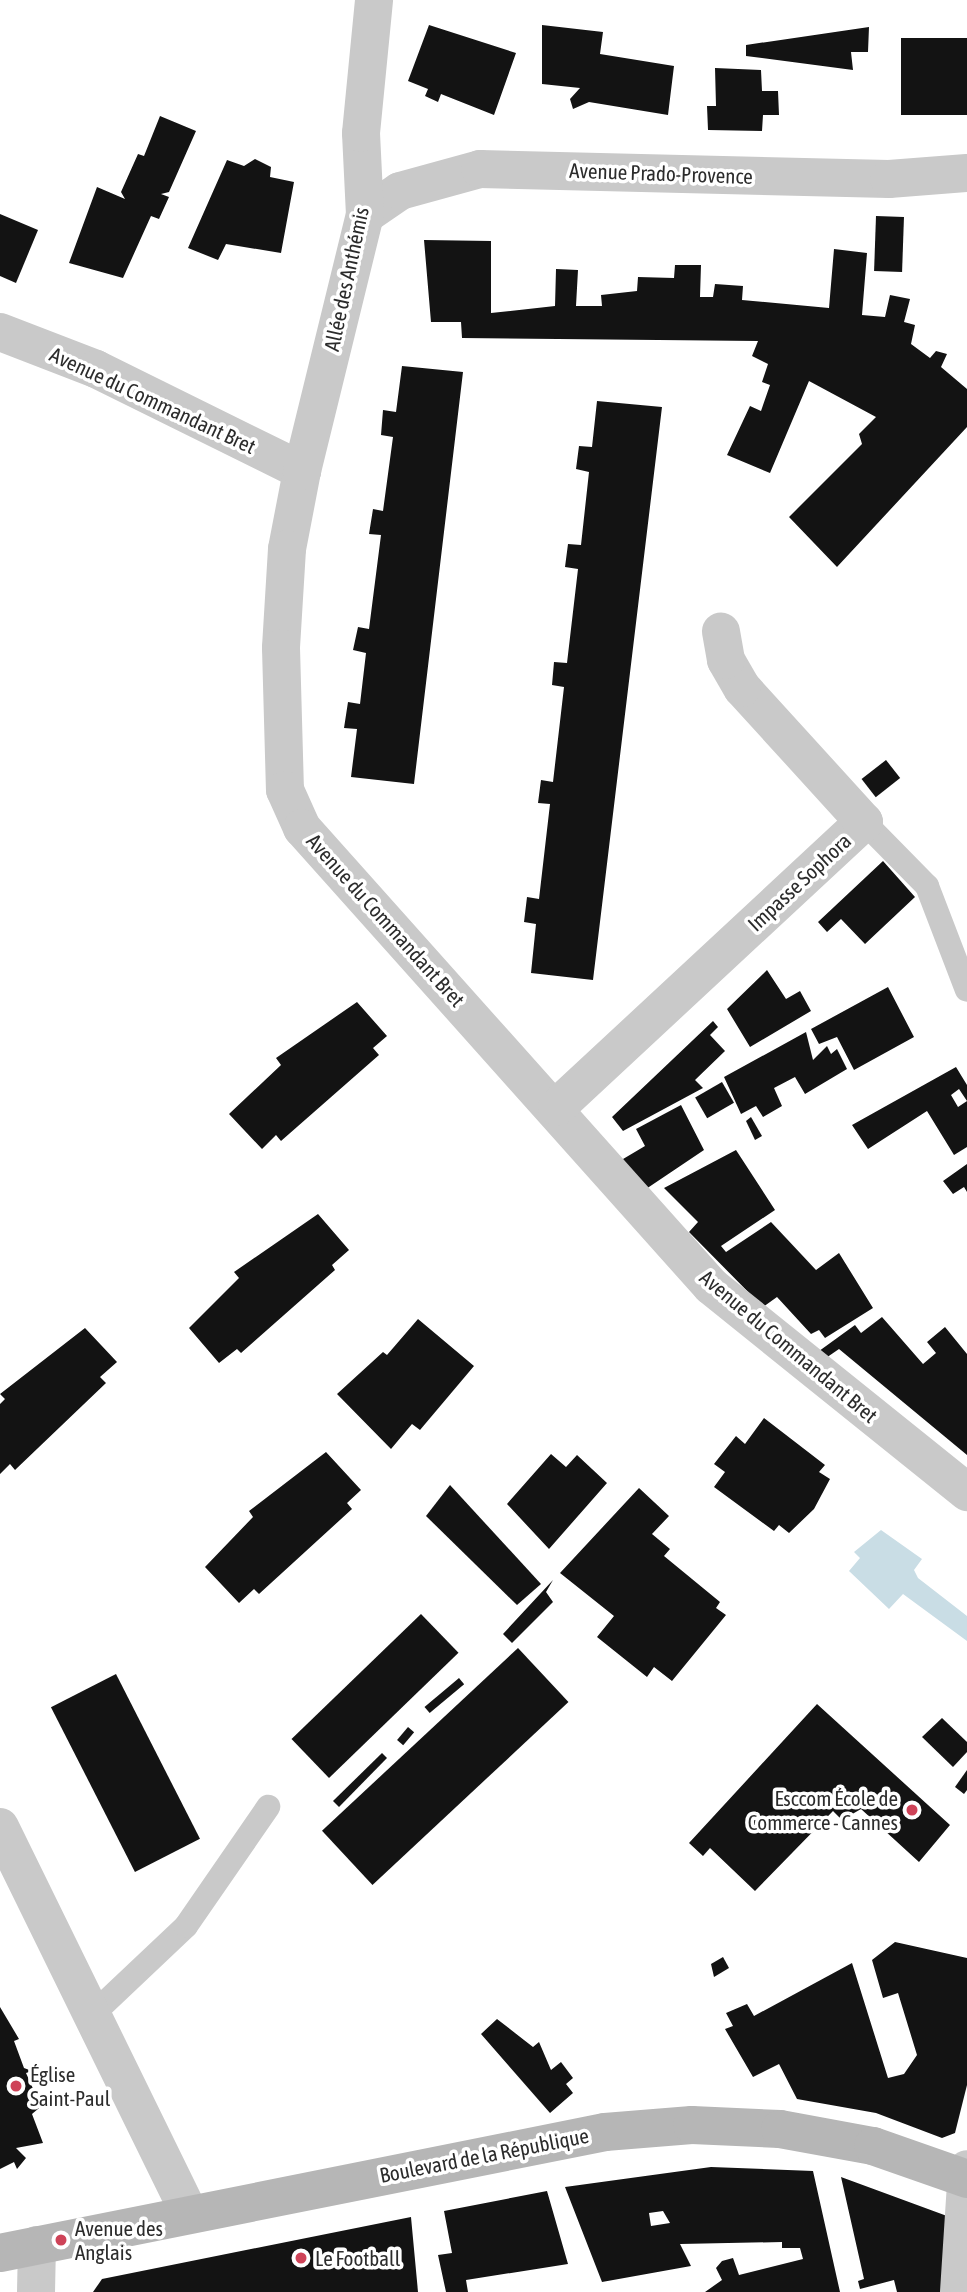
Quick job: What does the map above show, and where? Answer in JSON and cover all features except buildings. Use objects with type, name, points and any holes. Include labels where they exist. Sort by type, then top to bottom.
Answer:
[{"type":"street","name":"Allée des Anthémis","points":[[302,471],[365,215],[361,133],[374,0]]},
{"type":"street","name":"Avenue Prado-Provence","points":[[365,215],[400,191],[480,169],[889,179],[967,173]]},
{"type":"street","name":"Avenue du Commandant Bret","points":[[0,332],[96,369],[302,471],[287,549],[281,648],[285,790],[302,828],[557,1107],[711,1286],[967,1492]]},
{"type":"street","name":"Impasse Sophora","points":[[557,1107],[864,822],[742,688],[726,660],[721,631]]},
{"type":"street","points":[[0,1827],[189,2212]]},
{"type":"street","name":"Boulevard de la République","points":[[0,2253],[189,2212],[605,2132],[692,2125],[780,2129],[873,2146],[966,2175]]},
{"type":"street","points":[[959,2292],[966,2175]]},
{"type":"street","points":[[36,2292],[37,2245]]},
{"type":"lane","points":[[864,822],[927,886],[967,990]]},
{"type":"lane","points":[[92,2015],[186,1926],[268,1807]]},
{"type":"shaded area","points":[[881,1530],[922,1559],[914,1570],[918,1578],[967,1616],[967,1641],[903,1594],[889,1609],[849,1571],[860,1558],[854,1552]]},
{"type":"place","name":"Esccom École de Commerce - Cannes","points":[[912,1810]]},
{"type":"place","name":"Église Saint-Paul","points":[[16,2086]]},
{"type":"place","name":"Avenue des Anglais","points":[[61,2240]]},
{"type":"place","name":"Le Football","points":[[301,2258]]}]
